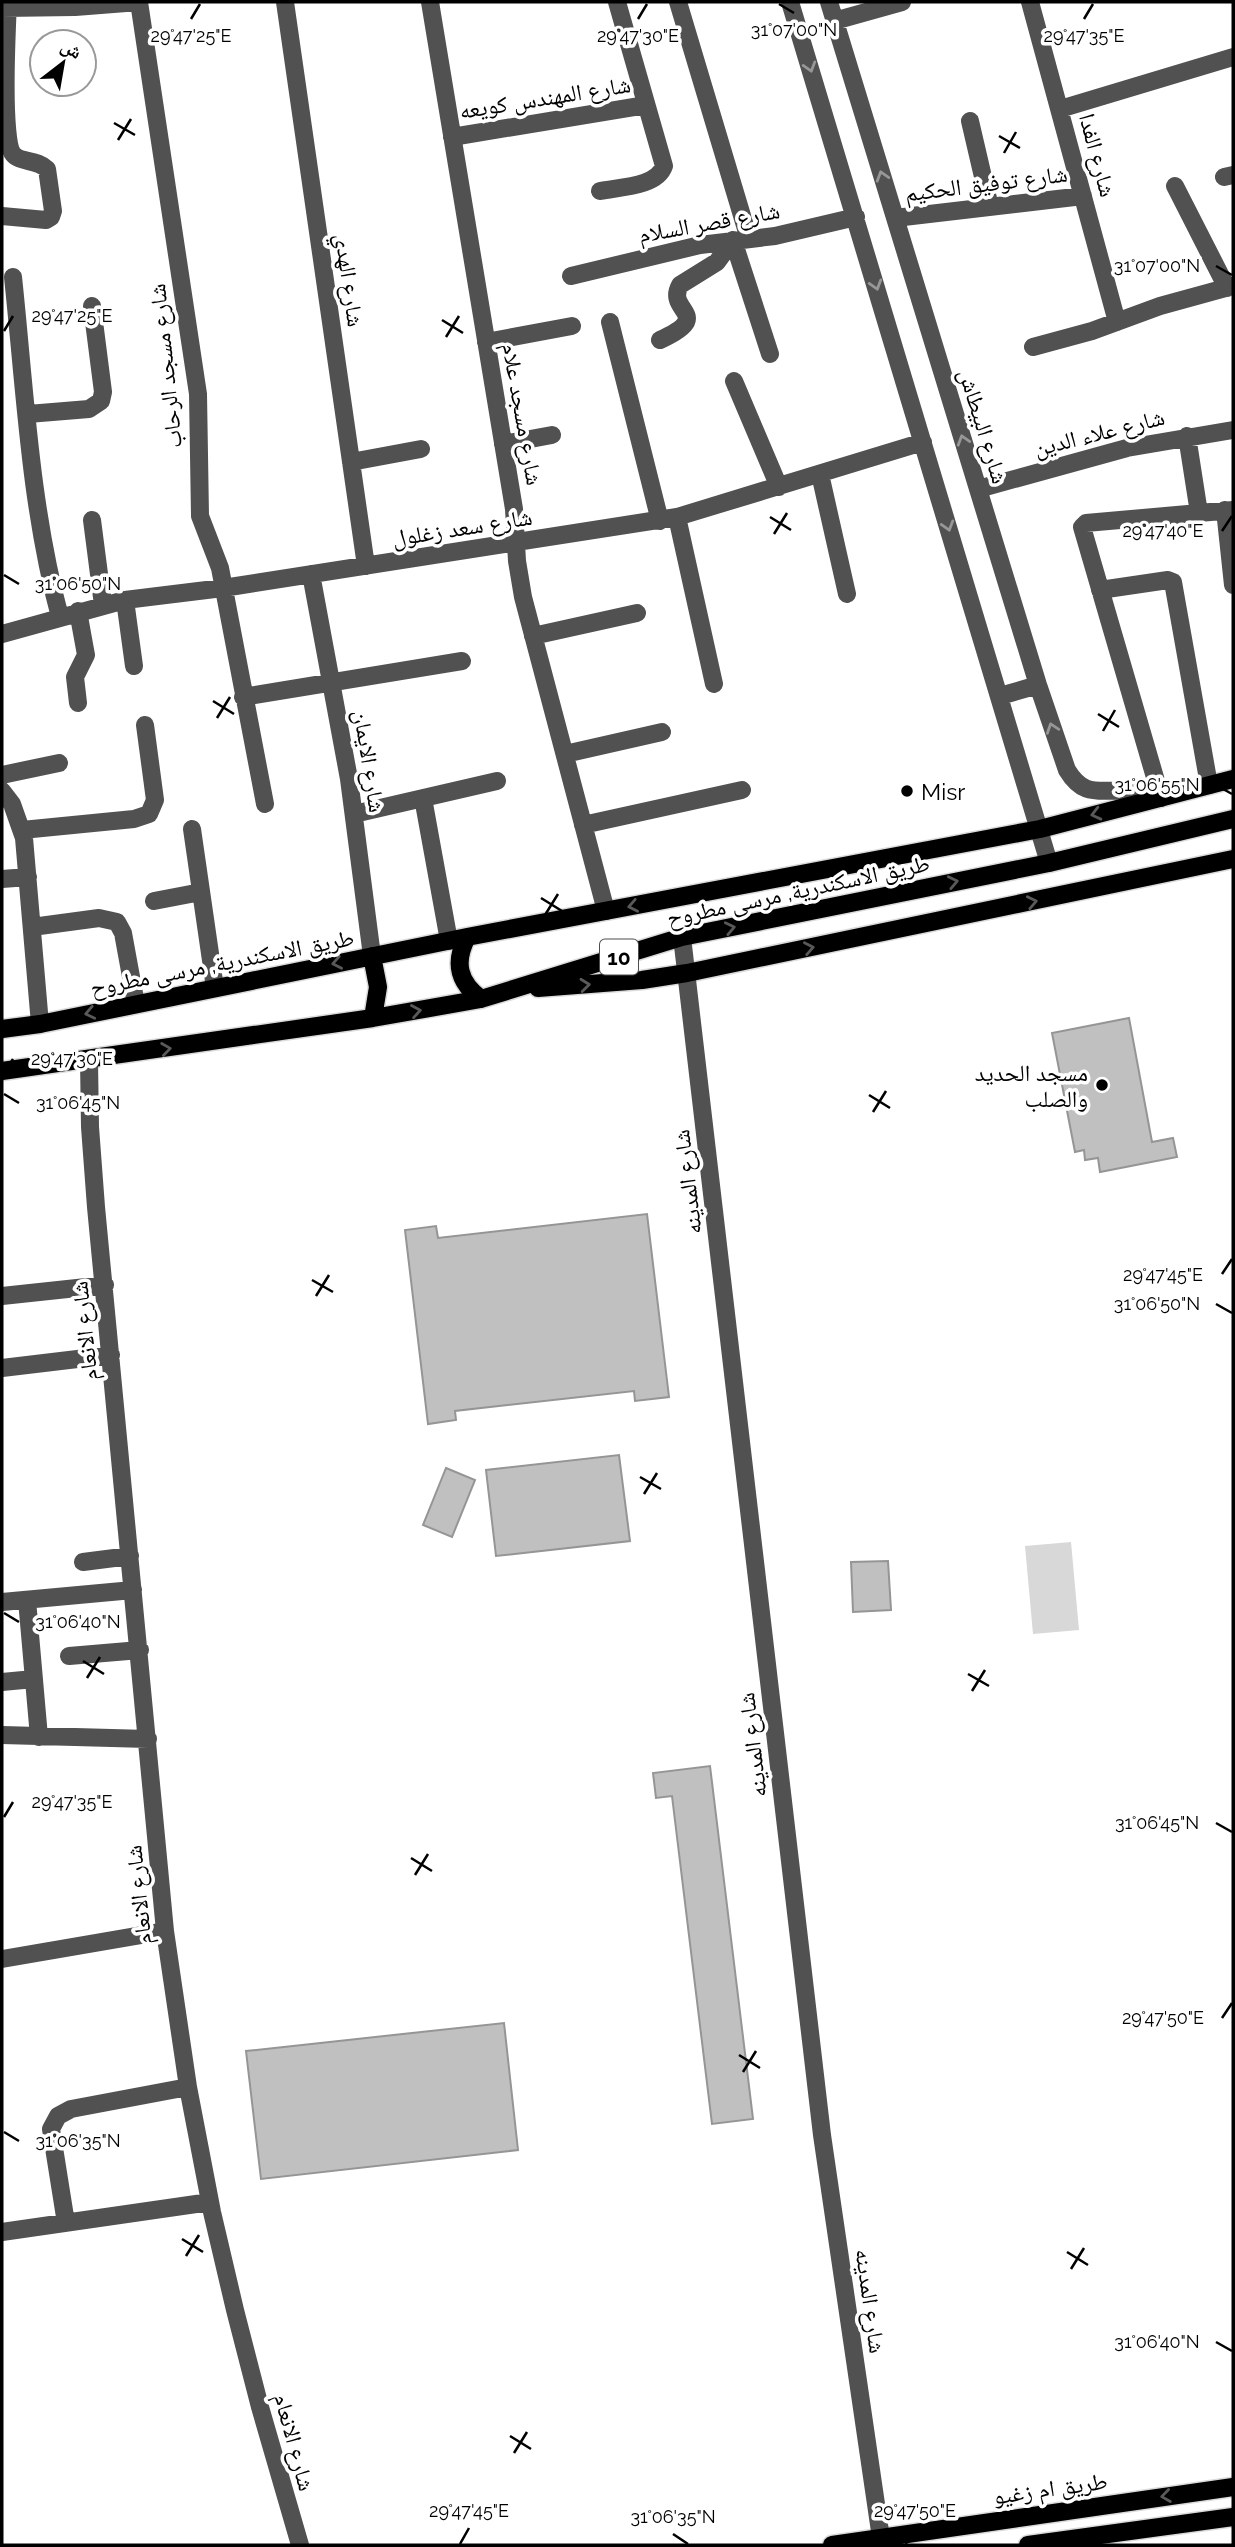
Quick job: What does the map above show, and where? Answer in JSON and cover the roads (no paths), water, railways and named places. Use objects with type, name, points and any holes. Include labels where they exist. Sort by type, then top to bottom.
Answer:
[{"type":"main road","name":"طريق الاسكندرية, مرسى مطروح","points":[[2,1029],[40,1024],[458,939],[1040,829],[1233,779]]},
{"type":"main road","name":"طريق الاسكندرية, مرسى مطروح","points":[[2,1071],[373,1018],[481,999],[682,937],[1049,863],[1233,819]]},
{"type":"main road","points":[[517,989],[557,988],[687,973],[1233,859]]},
{"type":"main road","points":[[458,939],[458,964],[462,978],[469,990],[481,999]]},
{"type":"main road","points":[[372,956],[378,987],[373,1018]]},
{"type":"main road","name":"طريق ام زغيو","points":[[832,2545],[882,2541],[1233,2487]]},
{"type":"main road","points":[[1028,2545],[1233,2516]]},
{"type":"street","points":[[2,216],[49,219],[53,211],[49,173],[39,163],[18,158],[12,153],[4,109],[6,6],[75,8],[139,2]]},
{"type":"street","name":"شارع مسجد الرحاب","points":[[139,2],[198,394],[200,516],[217,556],[265,804]]},
{"type":"street","name":"شارع الهدي","points":[[285,2],[366,566]]},
{"type":"street","name":"شارع مسجد علام","points":[[430,2],[503,443],[517,543],[519,579],[607,911]]},
{"type":"street","points":[[600,191],[651,180],[662,171],[663,161],[617,2]]},
{"type":"street","points":[[678,2],[770,354]]},
{"type":"street","points":[[790,2],[1049,863]]},
{"type":"street","name":"شارع البيطاش","points":[[829,2],[1038,685],[1067,770],[1074,782],[1086,790],[1129,791],[1157,799]]},
{"type":"street","points":[[834,21],[902,2]]},
{"type":"street","name":"شارع الفدا","points":[[1030,2],[1117,322]]},
{"type":"street","points":[[1060,109],[1233,57]]},
{"type":"street","name":"شارع المهندس كويعه","points":[[452,137],[646,105]]},
{"type":"street","points":[[970,121],[990,207]]},
{"type":"street","points":[[1033,347],[1160,306],[1230,287],[1174,186]]},
{"type":"street","name":"شارع توفيق الحكيم","points":[[895,218],[1083,195]]},
{"type":"street","name":"شارع قصر السلام","points":[[571,276],[675,250],[787,233],[856,217]]},
{"type":"street","points":[[660,340],[686,325],[687,317],[677,296],[680,285],[717,262],[741,240]]},
{"type":"street","points":[[13,277],[42,541],[60,617]]},
{"type":"street","points":[[27,414],[89,409],[101,401],[103,392],[92,306]]},
{"type":"street","points":[[610,322],[715,684]]},
{"type":"street","points":[[486,342],[572,326]]},
{"type":"street","points":[[734,381],[779,487]]},
{"type":"street","name":"شارع علاء الدين","points":[[978,489],[1127,448],[1233,430]]},
{"type":"street","points":[[503,443],[552,435]]},
{"type":"street","points":[[1187,436],[1199,513]]},
{"type":"street","name":"شارع سعد زغلول","points":[[3,628],[125,600],[223,588],[669,519],[923,442]]},
{"type":"street","points":[[351,462],[421,449]]},
{"type":"street","points":[[820,474],[847,594]]},
{"type":"street","points":[[1157,799],[1082,528],[1084,524],[1229,510],[1233,585]]},
{"type":"street","points":[[92,520],[103,604]]},
{"type":"street","name":"شارع الايمان","points":[[311,574],[354,814],[372,956]]},
{"type":"street","points":[[1100,590],[1168,580],[1173,582],[1209,785]]},
{"type":"street","points":[[125,600],[134,666]]},
{"type":"street","points":[[78,611],[86,655],[75,677],[78,703]]},
{"type":"street","points":[[533,636],[637,613]]},
{"type":"street","points":[[243,697],[462,661]]},
{"type":"street","points":[[1000,696],[1038,685]]},
{"type":"street","points":[[22,830],[134,819],[149,814],[155,800],[145,724]]},
{"type":"street","points":[[565,754],[662,732]]},
{"type":"street","points":[[2,775],[59,763]]},
{"type":"street","points":[[354,814],[497,781]]},
{"type":"street","points":[[583,825],[742,790]]},
{"type":"street","points":[[2,791],[12,804],[22,830],[40,1024]]},
{"type":"street","points":[[423,798],[458,939]]},
{"type":"street","points":[[192,829],[215,988]]},
{"type":"street","points":[[2,879],[27,877]]},
{"type":"street","points":[[154,901],[201,892]]},
{"type":"street","points":[[32,927],[99,918],[117,922],[123,933],[136,1004]]},
{"type":"street","name":"شارع المدينه","points":[[682,937],[821,2135],[882,2541]]},
{"type":"street","name":"شارع الانعام","points":[[89,1060],[93,1167],[165,1931],[188,2087],[210,2202],[260,2407],[299,2545]]},
{"type":"street","points":[[2,1296],[105,1285]]},
{"type":"street","points":[[2,1368],[111,1355]]},
{"type":"street","points":[[83,1562],[130,1556]]},
{"type":"street","points":[[2,1602],[134,1590]]},
{"type":"street","points":[[27,1600],[39,1737]]},
{"type":"street","points":[[69,1656],[140,1650]]},
{"type":"street","points":[[2,1682],[34,1679]]},
{"type":"street","points":[[2,1735],[148,1739]]},
{"type":"street","points":[[2,1959],[165,1931]]},
{"type":"street","points":[[66,2223],[51,2136],[53,2122],[58,2116],[71,2109],[188,2087]]},
{"type":"street","points":[[2,2232],[210,2202]]},
{"type":"place","name":"Misr","points":[[907,791]]},
{"type":"place","name":"مسجد الحديد والصلب","points":[[1102,1085]]}]
